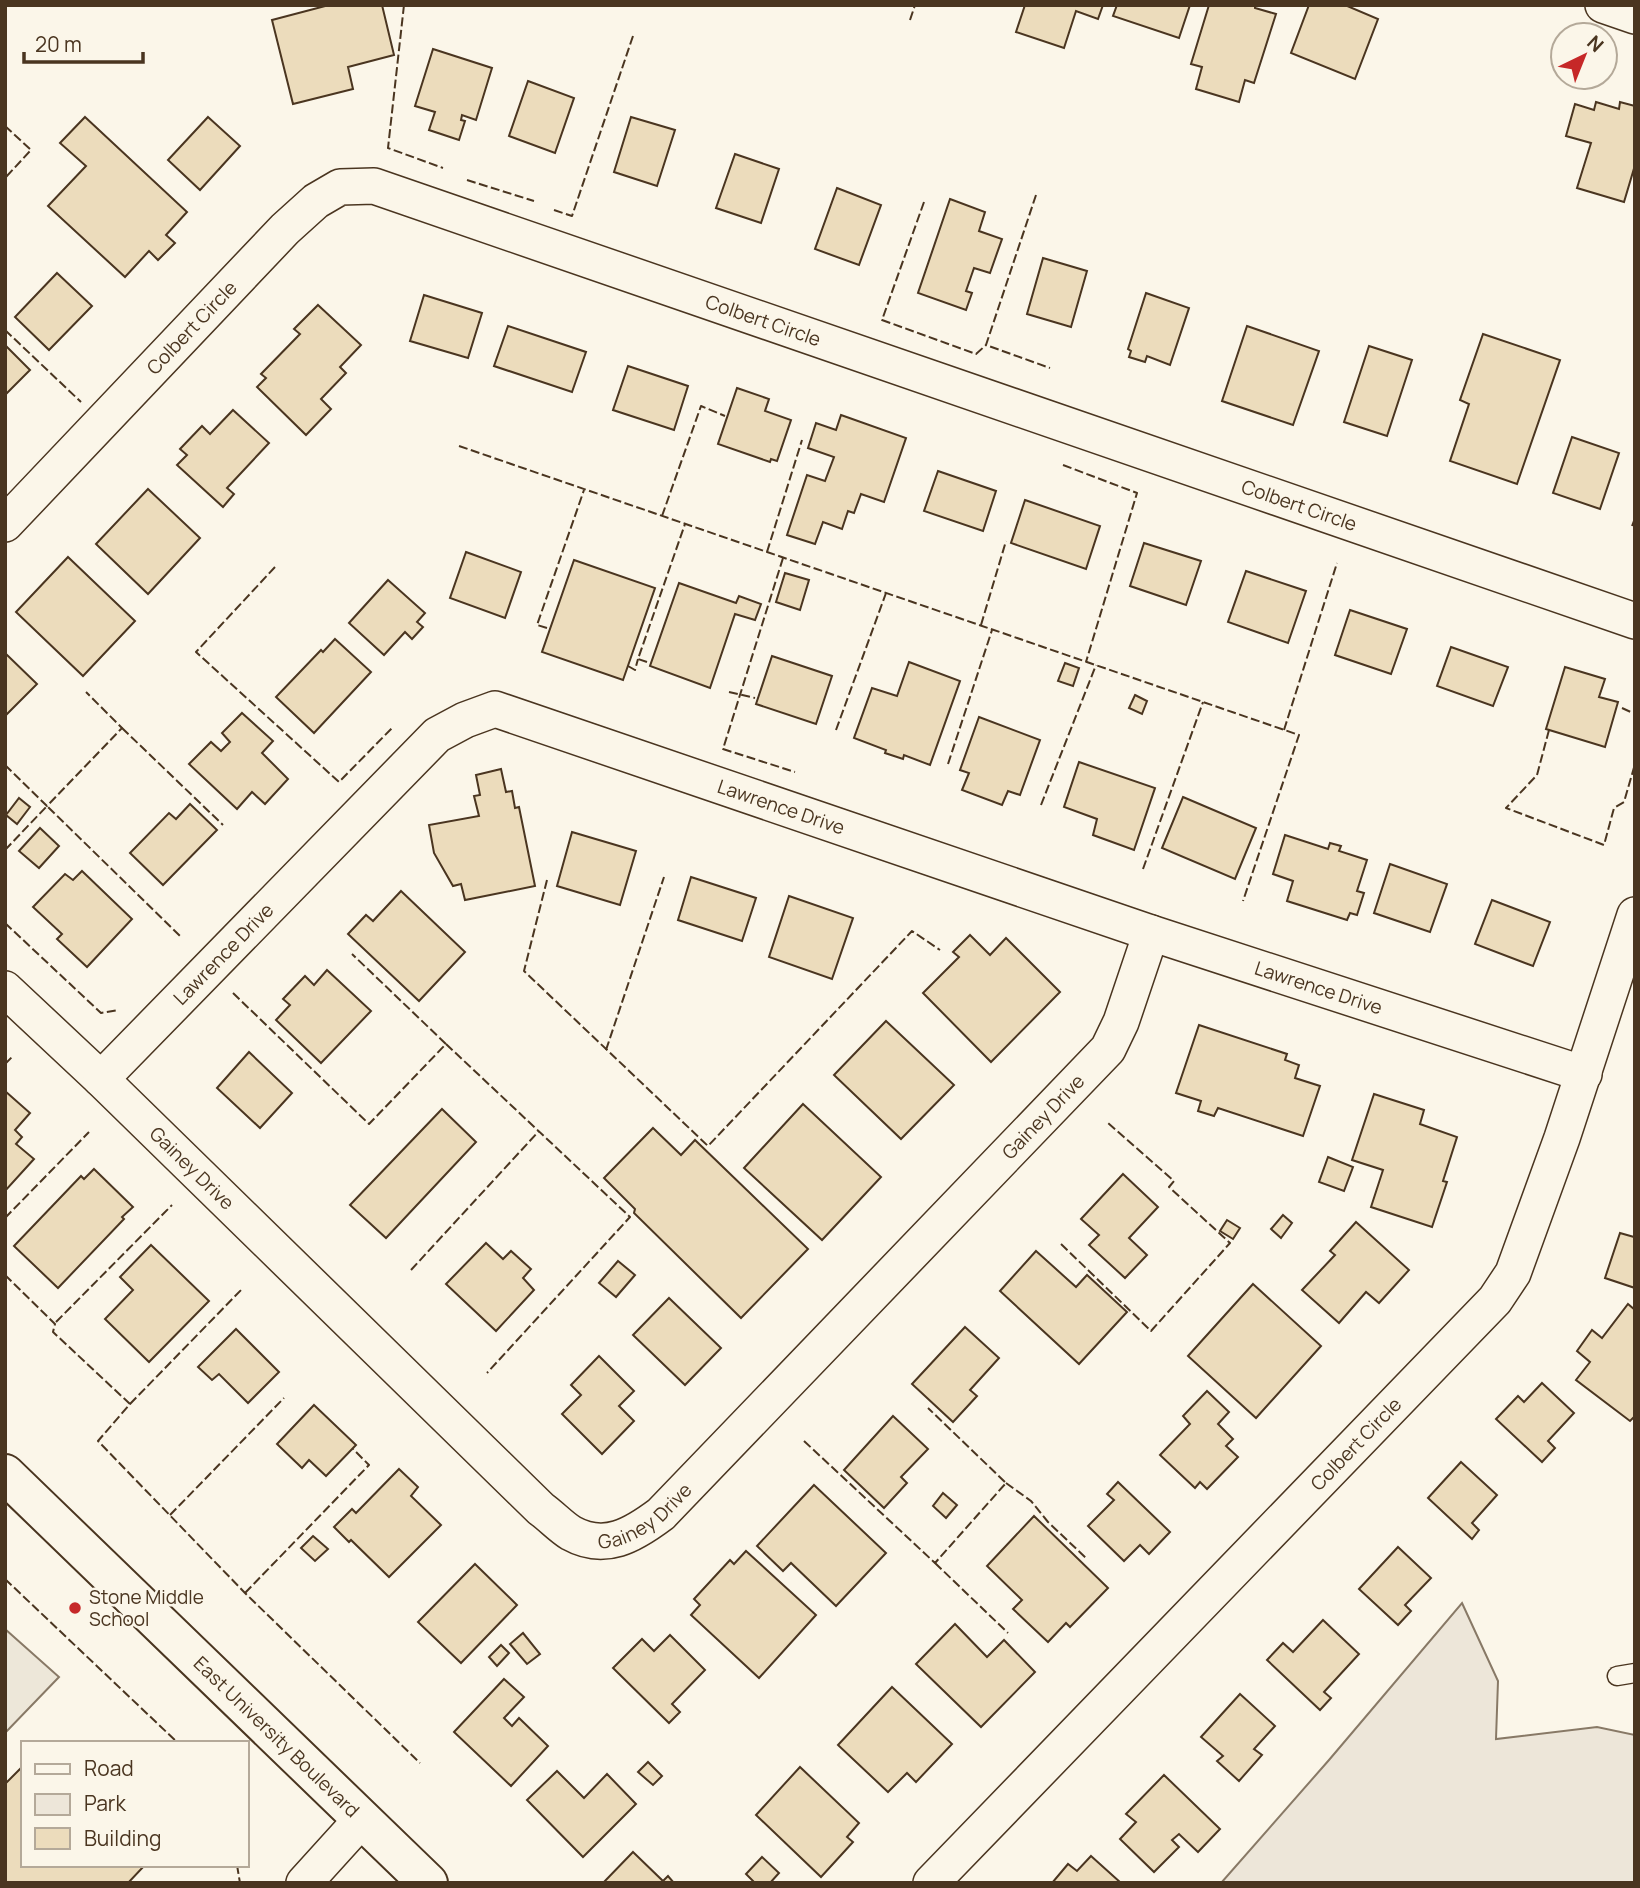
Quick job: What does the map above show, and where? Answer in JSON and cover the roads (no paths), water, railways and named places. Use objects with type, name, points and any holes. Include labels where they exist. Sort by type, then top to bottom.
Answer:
[{"type":"street","points":[[1603,5],[1635,16]]},
{"type":"street","name":"Colbert Circle","points":[[5,524],[285,229],[316,201],[340,187],[374,186],[1635,621]]},
{"type":"street","name":"Lawrence Drive","points":[[101,1079],[436,735],[495,709],[1151,933],[1584,1074]]},
{"type":"street","name":"Colbert Circle","points":[[931,1883],[1495,1300],[1513,1273],[1584,1074],[1635,915]]},
{"type":"street","name":"Gainey Drive","points":[[5,989],[101,1079],[536,1503],[572,1533],[599,1542],[623,1538],[661,1514],[1108,1049],[1121,1022],[1151,933]]},
{"type":"street","name":"East University Boulevard","points":[[5,1474],[428,1883]]},
{"type":"street","points":[[303,1883],[362,1819]]},
{"type":"place","name":"Stone Middle School","points":[[75,1608]]}]
